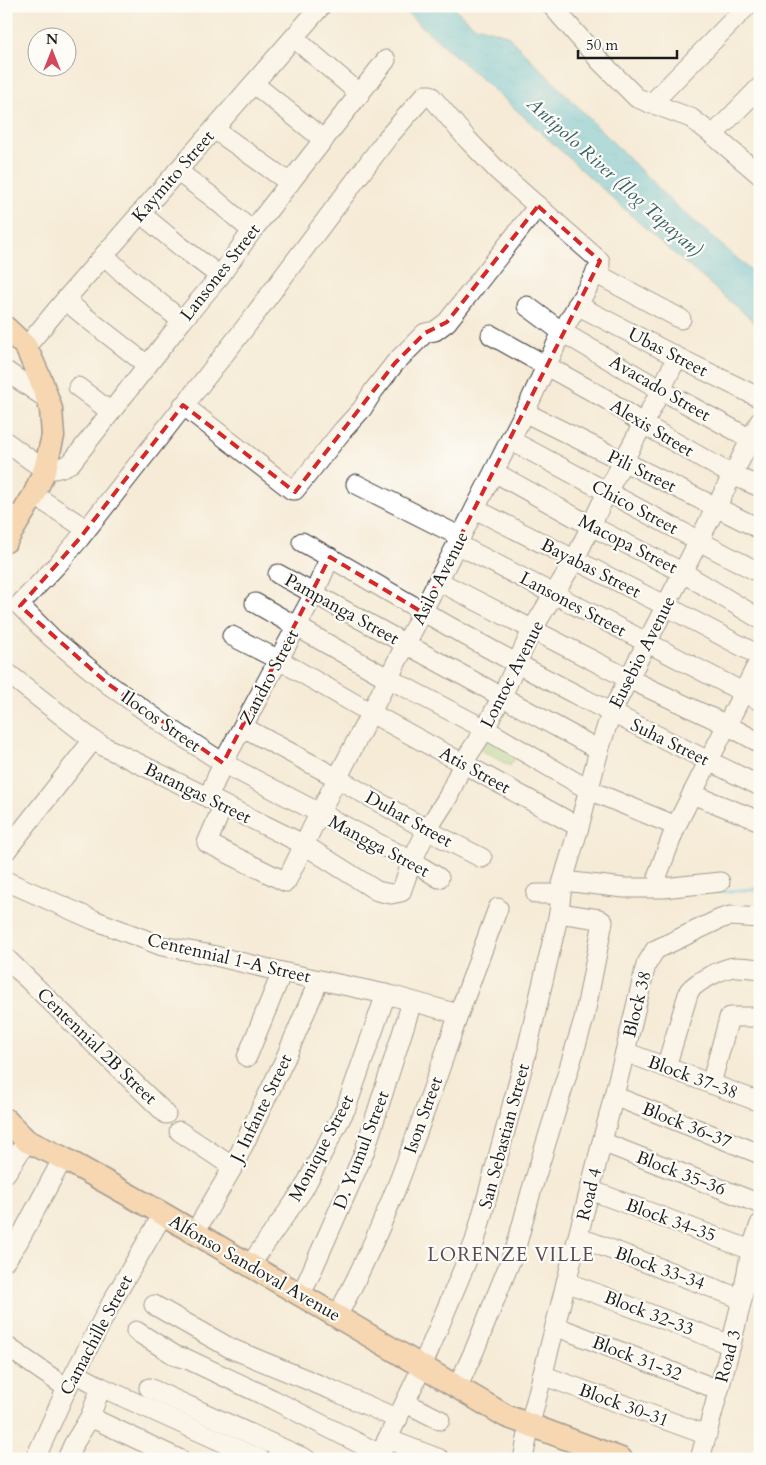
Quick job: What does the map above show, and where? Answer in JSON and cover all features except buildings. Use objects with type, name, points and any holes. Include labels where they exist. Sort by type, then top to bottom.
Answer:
[{"type":"main road","points":[[6,328],[26,347],[42,383],[50,409],[53,436],[45,469],[34,495],[13,517],[6,541]]},
{"type":"main road","name":"Alfonso Sandoval Avenue","points":[[6,1120],[27,1141],[63,1158],[195,1232],[506,1416],[530,1424],[576,1451],[621,1459]]},
{"type":"street","name":"Kaymito Street","points":[[26,347],[321,6]]},
{"type":"street","points":[[552,6],[600,61],[637,98],[691,118],[760,175]]},
{"type":"street","points":[[652,104],[747,6]]},
{"type":"street","points":[[294,38],[360,94]]},
{"type":"street","name":"Lansones Street","points":[[45,469],[65,467],[70,463],[182,320],[220,276],[252,231],[386,60]]},
{"type":"street","points":[[254,84],[324,140]]},
{"type":"street","points":[[713,135],[760,87]]},
{"type":"street","points":[[34,495],[86,529],[244,329],[388,137],[425,95],[430,95],[498,172],[600,260],[600,266],[595,273],[681,319]]},
{"type":"street","points":[[214,129],[290,184]]},
{"type":"street","points":[[177,171],[211,196],[252,231]]},
{"type":"street","points":[[183,404],[292,490],[295,490],[362,409],[395,363],[425,333],[436,331],[447,322],[538,206]]},
{"type":"street","points":[[140,213],[220,276]]},
{"type":"street","points":[[104,256],[182,320]]},
{"type":"street","name":"Asilo Avenue","points":[[285,882],[475,510],[562,332],[595,273]]},
{"type":"street","points":[[65,300],[148,365]]},
{"type":"street","name":"Ubas Street","points":[[578,305],[676,357],[760,398]]},
{"type":"street","name":"Avacado Street","points":[[527,306],[562,332],[755,442]]},
{"type":"street","name":"Alexis Street","points":[[491,335],[606,399],[643,424],[732,475],[760,487]]},
{"type":"street","name":"Lontoc Avenue","points":[[303,844],[378,891],[391,894],[401,892],[427,830],[448,797],[463,763],[485,730],[532,630],[574,560],[622,462],[662,390],[676,357]]},
{"type":"street","points":[[6,371],[47,399]]},
{"type":"street","points":[[78,387],[110,412]]},
{"type":"street","name":"Pili Street","points":[[524,412],[760,529]]},
{"type":"street","name":"Eusebio Avenue","points":[[561,896],[598,750],[611,713],[732,475],[755,442],[760,422]]},
{"type":"street","name":"Chico Street","points":[[510,440],[760,573]]},
{"type":"street","points":[[6,442],[45,469]]},
{"type":"street","name":"Macopa Street","points":[[494,472],[591,526],[682,572],[760,619]]},
{"type":"street","name":"Lansones Street","points":[[356,484],[554,594],[760,701]]},
{"type":"street","name":"Bayabas Street","points":[[475,510],[666,606],[760,658]]},
{"type":"street","name":"Ilocos Street","points":[[86,529],[58,564],[20,606],[52,638],[108,684],[165,725],[223,763],[319,814]]},
{"type":"street","name":"Suha Street","points":[[302,542],[422,612],[517,663],[611,713],[760,786]]},
{"type":"street","name":"Zandro Street","points":[[285,882],[207,843],[223,763],[314,594],[330,557]]},
{"type":"street","name":"Pampanga Street","points":[[278,574],[598,750]]},
{"type":"street","points":[[438,581],[629,679],[727,725],[760,744]]},
{"type":"street","points":[[255,603],[388,679],[485,730],[589,790],[676,826]]},
{"type":"street","name":"Atis Street","points":[[232,636],[279,660],[371,713],[579,827]]},
{"type":"street","points":[[658,874],[676,826],[760,658]]},
{"type":"street","name":"Batangas Street","points":[[6,672],[93,740],[303,844]]},
{"type":"street","name":"Duhat Street","points":[[243,727],[427,830],[482,858]]},
{"type":"street","points":[[6,851],[93,740]]},
{"type":"street","points":[[692,794],[760,821]]},
{"type":"street","name":"Mangga Street","points":[[319,814],[439,878]]},
{"type":"street","name":"Centennial 1-A Street","points":[[6,881],[94,920],[162,946],[386,994],[458,1014]]},
{"type":"street","points":[[536,894],[561,896],[624,888],[663,888],[720,882]]},
{"type":"street","points":[[458,1386],[516,1247],[584,1019],[603,922],[561,896]]},
{"type":"street","name":"San Sebastian Street","points":[[422,1367],[475,1241],[525,1058],[561,896]]},
{"type":"street","name":"Ison Street","points":[[337,1316],[369,1252],[397,1186],[498,908]]},
{"type":"street","name":"Block 38","points":[[625,1052],[646,965],[655,950],[720,919],[730,916],[760,918]]},
{"type":"street","name":"Centennial 2B Street","points":[[6,958],[166,1114]]},
{"type":"street","points":[[666,1067],[690,991],[694,986],[728,968],[760,969]]},
{"type":"street","points":[[246,1057],[282,972]]},
{"type":"street","name":"J. Infante Street","points":[[195,1232],[232,1167],[285,1059],[320,980]]},
{"type":"street","name":"Monique Street","points":[[250,1265],[303,1190],[346,1108],[386,994]]},
{"type":"street","name":"D. Yumul Street","points":[[300,1294],[364,1153],[412,1002]]},
{"type":"street","points":[[711,1084],[729,1018],[760,1017]]},
{"type":"street","name":"Block 37-38","points":[[625,1052],[711,1084],[758,1097]]},
{"type":"street","name":"Road 4","points":[[523,1459],[542,1375],[625,1052]]},
{"type":"street","name":"Block 36-37","points":[[614,1096],[760,1154]]},
{"type":"street","points":[[179,1131],[232,1167]]},
{"type":"street","points":[[6,1173],[27,1141]]},
{"type":"street","name":"Block 35-36","points":[[602,1142],[760,1204]]},
{"type":"street","points":[[6,1260],[18,1242],[63,1158]]},
{"type":"street","name":"Block 34-35","points":[[590,1190],[751,1250]]},
{"type":"street","name":"Camachille Street","points":[[35,1459],[71,1380],[113,1300],[163,1214]]},
{"type":"street","name":"Road 3","points":[[700,1459],[731,1345],[751,1250],[760,1224]]},
{"type":"street","name":"Block 33-34","points":[[578,1238],[742,1298]]},
{"type":"street","name":"Block 32-33","points":[[566,1282],[731,1345]]},
{"type":"street","points":[[154,1305],[230,1348],[332,1390],[440,1420]]},
{"type":"street","name":"Block 31-32","points":[[555,1326],[719,1390]]},
{"type":"street","points":[[136,1331],[176,1356],[187,1359],[272,1399],[372,1450],[440,1459]]},
{"type":"street","points":[[6,1346],[71,1380],[101,1387],[260,1459]]},
{"type":"street","points":[[381,1451],[422,1367]]},
{"type":"street","name":"Block 30-31","points":[[542,1375],[706,1435]]},
{"type":"street","points":[[68,1458],[73,1445],[90,1417],[101,1387]]},
{"type":"street","points":[[149,1388],[306,1459]]},
{"type":"street","points":[[90,1417],[179,1459]]},
{"type":"highlighted area","points":[[538,206],[600,261],[422,612],[330,557],[223,763],[108,684],[20,606],[80,538],[183,405],[295,492],[395,363],[425,333],[447,322]]},
{"type":"green space","points":[[486,733],[519,751],[510,766],[477,748]]},
{"type":"water","name":"Antipolo River (Ilog Tapayan)","points":[[399,6],[452,6],[473,25],[507,35],[674,204],[760,278],[760,327],[656,238],[522,115]]},
{"type":"waterway","points":[[717,892],[760,889]]},
{"type":"district","name":"LORENZE VILLE","points":[[511,1254]]}]
